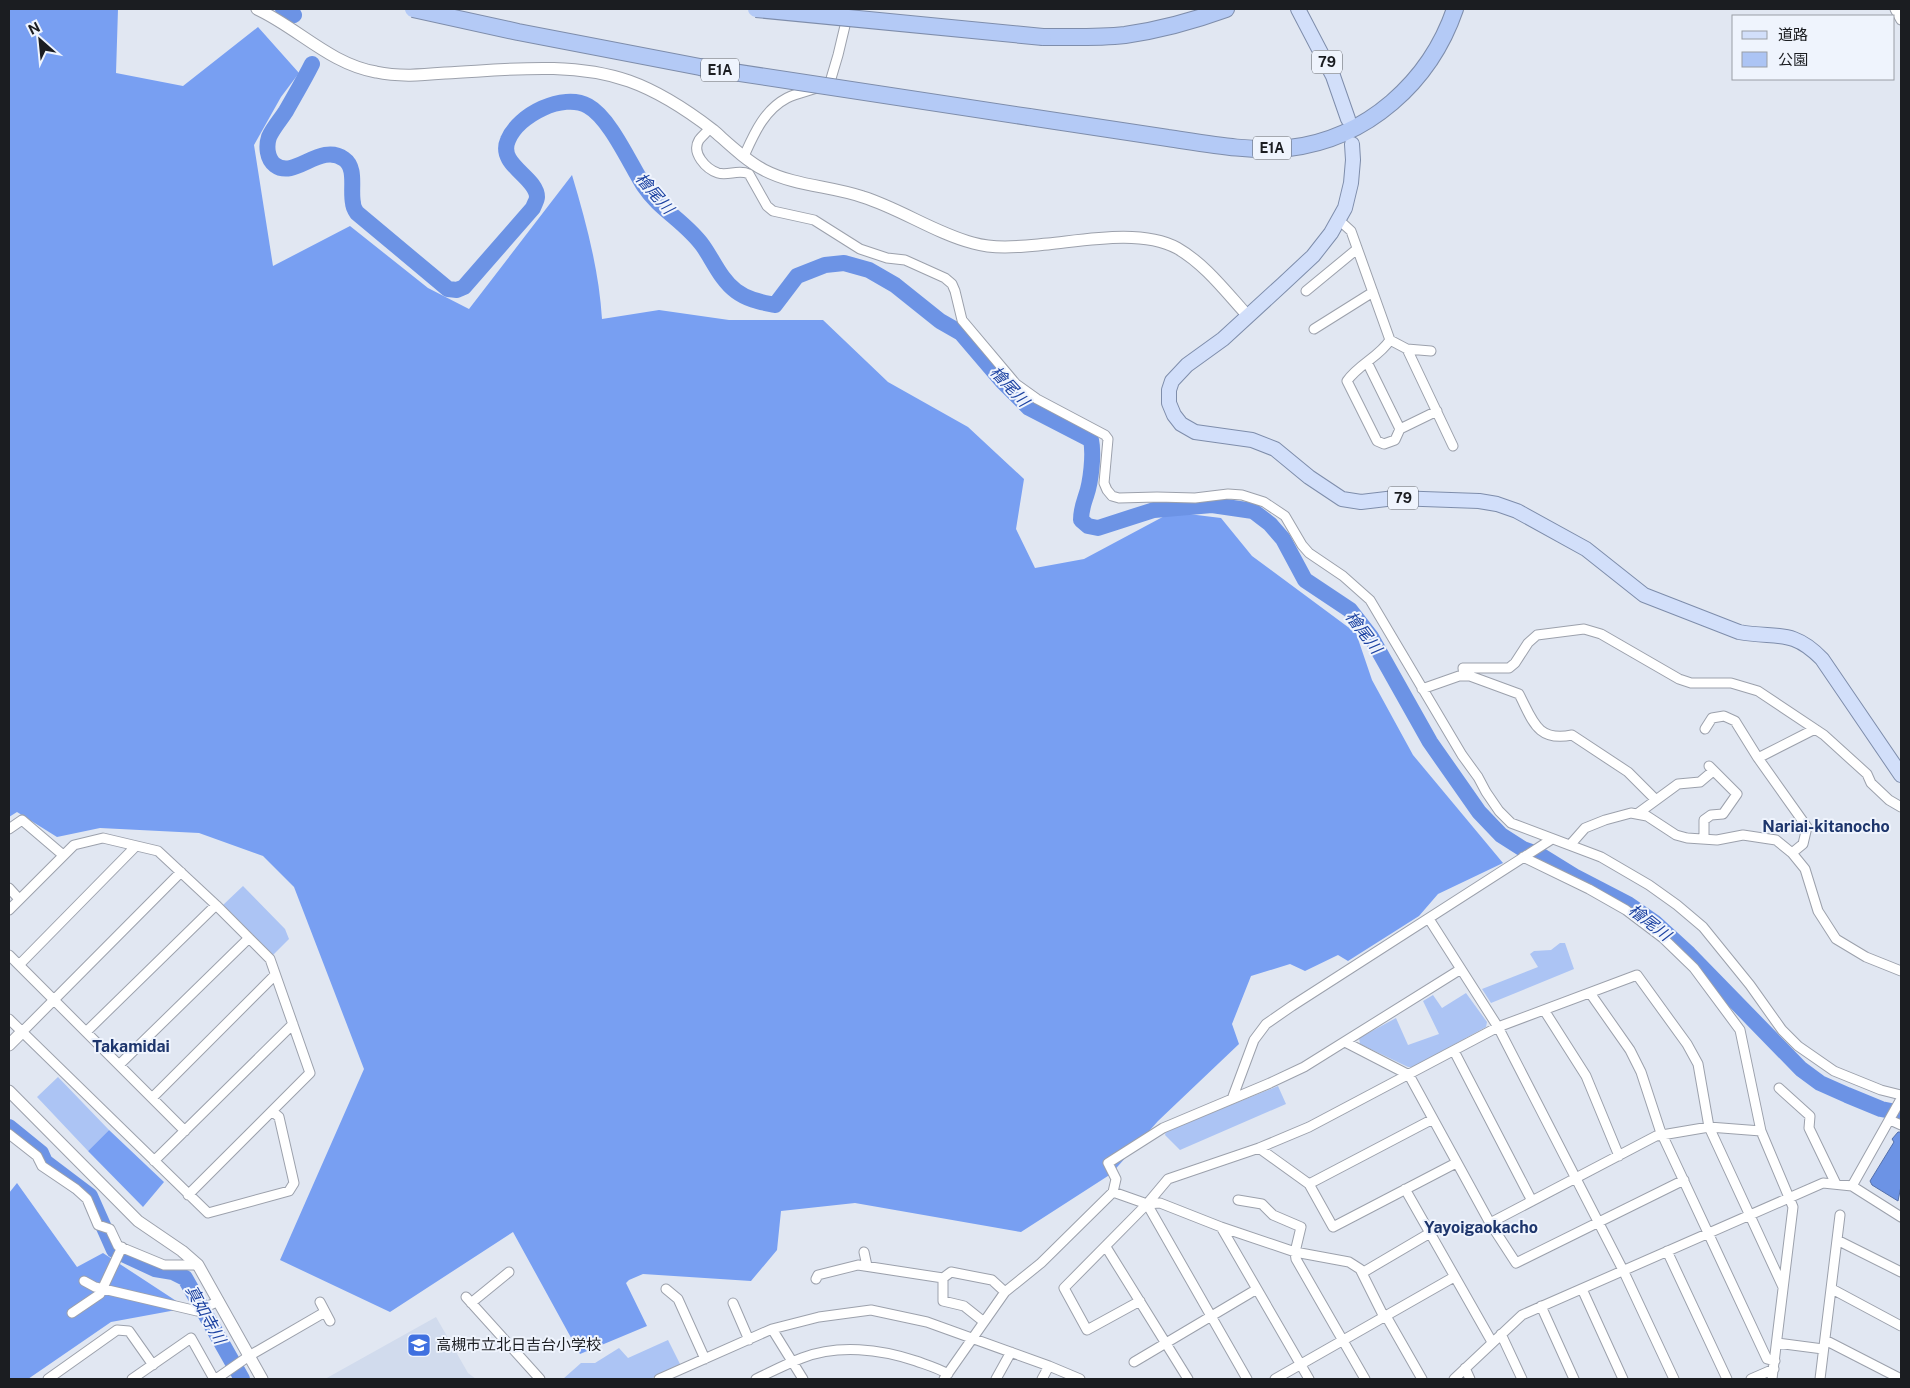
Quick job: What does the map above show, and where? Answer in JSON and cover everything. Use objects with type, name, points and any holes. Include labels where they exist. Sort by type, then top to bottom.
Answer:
[{"type":"highway","name":"E1A","points":[[413,9],[518,32],[700,67],[1238,148],[1289,148],[1310,144],[1330,138],[1366,121],[1397,98],[1422,71],[1435,53],[1454,9]]},
{"type":"highway","points":[[756,9],[1043,37],[1124,35],[1170,26],[1226,9]]},
{"type":"main road","name":"79","points":[[1298,9],[1333,76],[1348,119]]},
{"type":"main road","name":"79","points":[[1352,144],[1351,183],[1345,208],[1331,234],[1313,256],[1222,339],[1187,365],[1172,381],[1169,390],[1169,403],[1174,415],[1182,424],[1196,432],[1252,440],[1275,449],[1309,477],[1342,499],[1361,502],[1395,498],[1471,500],[1498,504],[1517,511],[1586,549],[1644,595],[1739,632],[1756,635],[1781,635],[1799,639],[1822,660],[1901,775]]},
{"type":"street","points":[[257,9],[273,16],[331,55],[359,69],[397,75],[550,69],[601,74],[628,81],[655,92],[681,106],[762,169],[779,177],[860,196],[897,210],[958,239],[978,244],[1021,246],[1108,238],[1156,240],[1175,247],[1192,258],[1208,272],[1247,315]]},
{"type":"street","points":[[744,156],[760,122],[773,109],[786,98],[818,90],[830,82],[849,9]]},
{"type":"street","points":[[1895,9],[1901,20]]},
{"type":"street","points":[[710,128],[699,140],[697,149],[700,159],[719,173],[744,172],[749,174],[767,206],[773,211],[814,220],[860,249],[886,258],[905,260],[945,278],[952,284],[962,320],[1016,384],[1037,399],[1104,435],[1108,439],[1104,483],[1112,496],[1119,498],[1195,498],[1228,494],[1242,495],[1264,502],[1285,516],[1302,545],[1309,553],[1343,576],[1370,600],[1462,755],[1499,811],[1517,826],[1601,856],[1649,885],[1703,927],[1750,985],[1782,1030],[1798,1046],[1834,1071],[1901,1098],[1852,1186]]},
{"type":"street","points":[[1339,220],[1351,231],[1390,340],[1407,349],[1431,351]]},
{"type":"street","points":[[1306,291],[1357,249]]},
{"type":"street","points":[[1314,329],[1373,292]]},
{"type":"street","points":[[1390,340],[1384,350],[1354,372],[1347,381],[1377,441],[1384,444],[1395,440],[1400,429],[1436,410]]},
{"type":"street","points":[[1407,349],[1453,446]]},
{"type":"street","points":[[1367,362],[1400,429]]},
{"type":"street","points":[[1464,676],[1463,668],[1509,668],[1515,664],[1528,643],[1537,635],[1584,630],[1601,634],[1679,679],[1691,683],[1731,683],[1758,691],[1815,729],[1839,748],[1867,774],[1871,783],[1889,800],[1901,807]]},
{"type":"street","points":[[1422,689],[1464,676],[1478,678],[1519,694],[1536,727],[1546,735],[1559,738],[1572,735],[1628,772],[1656,800]]},
{"type":"street","points":[[1705,729],[1712,718],[1724,716],[1735,722],[1807,827],[1803,844],[1792,853]]},
{"type":"street","points":[[1758,758],[1815,729]]},
{"type":"street","points":[[1637,814],[1678,784],[1700,782],[1711,768],[1737,794],[1723,814],[1710,815],[1704,820],[1704,839]]},
{"type":"street","points":[[1570,845],[1585,828],[1631,813],[1647,816],[1676,835],[1687,838],[1717,840],[1744,835],[1776,840],[1792,853],[1805,869],[1818,911],[1836,939],[1866,957],[1901,971]]},
{"type":"street","points":[[9,829],[22,820],[64,855]]},
{"type":"street","points":[[9,910],[74,845],[103,838],[158,851],[270,959],[310,1073],[188,1194]]},
{"type":"street","points":[[1232,1099],[1254,1040],[1266,1024],[1552,839]]},
{"type":"street","points":[[19,965],[136,846]]},
{"type":"street","points":[[1523,857],[1589,889],[1626,910],[1663,938],[1694,968],[1740,1030],[1761,1131],[1793,1207],[1772,1379]]},
{"type":"street","points":[[9,1045],[181,872]]},
{"type":"street","points":[[9,888],[19,899]]},
{"type":"street","points":[[86,1032],[216,905]]},
{"type":"street","points":[[1429,919],[1498,1027],[1577,1178],[1674,1379]]},
{"type":"street","points":[[119,1065],[249,938]]},
{"type":"street","points":[[9,955],[185,1131]]},
{"type":"street","points":[[756,1379],[804,1357],[838,1351],[880,1351],[898,1355],[946,1376],[1005,1292],[1041,1263],[1113,1192],[1116,1179],[1108,1163],[1163,1128],[1304,1066],[1461,969]]},
{"type":"street","points":[[152,1098],[275,975]]},
{"type":"street","points":[[1140,1301],[1086,1330],[1064,1288],[1106,1247],[1168,1179],[1260,1148],[1309,1127],[1498,1027],[1637,976],[1686,1044],[1698,1064],[1709,1128],[1783,1287]]},
{"type":"street","points":[[1590,993],[1630,1050],[1641,1072],[1663,1134],[1767,1359],[1774,1365]]},
{"type":"street","points":[[1544,1010],[1586,1076],[1619,1156]]},
{"type":"street","points":[[9,1019],[208,1213],[288,1191],[294,1183],[279,1118],[272,1111]]},
{"type":"street","points":[[154,1161],[292,1024]]},
{"type":"street","points":[[1345,1042],[1409,1075],[1490,1223],[1516,1263],[1684,1180]]},
{"type":"street","points":[[1454,1051],[1532,1201]]},
{"type":"street","points":[[1779,1088],[1810,1116],[1810,1128],[1836,1184]]},
{"type":"street","points":[[9,1091],[138,1221],[182,1251],[198,1265],[262,1379]]},
{"type":"street","points":[[1309,1184],[1433,1119]]},
{"type":"street","points":[[1890,1119],[1901,1125]]},
{"type":"street","points":[[1490,1223],[1663,1134],[1709,1128],[1761,1131]]},
{"type":"street","points":[[9,1134],[37,1156],[42,1166],[76,1189],[87,1199],[98,1225],[110,1229],[118,1246],[164,1265],[198,1265]]},
{"type":"street","points":[[1260,1148],[1309,1184],[1333,1227],[1456,1163]]},
{"type":"street","points":[[1454,1379],[1522,1315],[1823,1183],[1852,1186],[1901,1217]]},
{"type":"street","points":[[1405,1189],[1492,1342]]},
{"type":"street","points":[[1113,1192],[1147,1204],[1160,1203],[1221,1227],[1295,1252],[1349,1262],[1362,1273],[1422,1379]]},
{"type":"street","points":[[1244,1197],[1262,1204],[1273,1215],[1301,1227],[1295,1252],[1296,1259],[1365,1379]]},
{"type":"street","points":[[1147,1204],[1247,1379]]},
{"type":"street","points":[[1820,1379],[1840,1215]]},
{"type":"street","points":[[1221,1227],[1309,1379]]},
{"type":"street","points":[[1362,1273],[1430,1233]]},
{"type":"street","points":[[1837,1240],[1901,1272]]},
{"type":"street","points":[[1106,1247],[1188,1379]]},
{"type":"street","points":[[72,1313],[100,1294],[122,1248]]},
{"type":"street","points":[[1667,1251],[1727,1379]]},
{"type":"street","points":[[864,1252],[867,1266]]},
{"type":"street","points":[[816,1279],[818,1275],[858,1265],[943,1278],[951,1272],[992,1280],[1005,1292]]},
{"type":"street","points":[[509,1272],[469,1300],[540,1379]]},
{"type":"street","points":[[1274,1379],[1454,1276]]},
{"type":"street","points":[[943,1278],[943,1301],[964,1306],[984,1322]]},
{"type":"street","points":[[84,1281],[95,1287],[197,1311],[218,1300]]},
{"type":"street","points":[[666,1289],[678,1300],[705,1359]]},
{"type":"street","points":[[1134,1362],[1257,1289]]},
{"type":"street","points":[[1582,1289],[1624,1379]]},
{"type":"street","points":[[1832,1289],[1901,1326]]},
{"type":"street","points":[[320,1302],[330,1321]]},
{"type":"street","points":[[733,1303],[749,1340]]},
{"type":"street","points":[[1541,1306],[1574,1379]]},
{"type":"street","points":[[659,1379],[772,1330],[819,1317],[872,1310],[927,1322],[1080,1379]]},
{"type":"street","points":[[132,1379],[191,1338],[215,1379],[249,1356],[325,1312]]},
{"type":"street","points":[[48,1379],[118,1330],[129,1331],[153,1364]]},
{"type":"street","points":[[772,1330],[803,1379]]},
{"type":"street","points":[[1501,1334],[1522,1379]]},
{"type":"street","points":[[1777,1343],[1824,1344],[1901,1379]]},
{"type":"street","points":[[996,1379],[1011,1352]]},
{"type":"street","points":[[1751,1379],[1774,1365]]},
{"type":"street","points":[[1042,1379],[1049,1366]]},
{"type":"street","points":[[1465,1368],[1470,1379]]},
{"type":"shaded area","points":[[9,9],[118,9],[116,73],[183,86],[258,27],[299,73],[281,97],[254,145],[273,266],[350,226],[428,288],[469,309],[572,175],[591,246],[598,282],[602,319],[659,310],[729,320],[823,320],[888,382],[968,427],[1024,479],[1016,529],[1035,568],[1084,559],[1172,512],[1221,518],[1252,556],[1356,633],[1372,680],[1413,755],[1503,863],[1438,894],[1419,916],[1348,961],[1338,955],[1305,971],[1290,964],[1251,976],[1232,1024],[1239,1044],[1158,1121],[1111,1174],[1021,1232],[855,1203],[781,1211],[777,1250],[751,1281],[643,1274],[626,1283],[647,1326],[580,1354],[513,1232],[390,1312],[280,1260],[364,1069],[294,887],[263,856],[199,833],[100,828],[57,837],[17,812],[9,817]]},
{"type":"shaded area","points":[[109,1130],[164,1182],[143,1207],[88,1151]]},
{"type":"shaded area","points":[[1898,1132],[1901,1132],[1901,1186],[1898,1201],[1872,1185],[1870,1181],[1894,1142],[1892,1139]]},
{"type":"shaded area","points":[[17,1183],[77,1267],[103,1253],[187,1308],[111,1322],[28,1379],[9,1379],[9,1193]]},
{"type":"shaded area","name":"高槻市立北日吉台小学校","points":[[436,1317],[468,1373],[476,1379],[325,1379]]},
{"type":"green space","points":[[243,886],[285,929],[289,939],[273,955],[223,905]]},
{"type":"green space","points":[[1560,943],[1565,943],[1574,969],[1491,1003],[1482,989],[1538,967],[1530,954],[1534,951],[1551,950]]},
{"type":"green space","points":[[1466,993],[1487,1022],[1486,1027],[1413,1067],[1408,1067],[1360,1044],[1359,1038],[1396,1018],[1408,1045],[1439,1034],[1423,1001],[1433,995],[1442,1008]]},
{"type":"green space","points":[[58,1077],[109,1130],[88,1151],[37,1097]]},
{"type":"green space","points":[[1278,1086],[1286,1104],[1180,1150],[1165,1135],[1166,1131]]},
{"type":"green space","points":[[668,1340],[681,1366],[650,1379],[563,1379],[581,1363],[595,1363],[619,1348],[628,1358]]},
{"type":"waterway","name":"檜尾川","points":[[283,9],[294,15]]},
{"type":"waterway","name":"檜尾川","points":[[312,64],[269,137],[267,148],[270,159],[275,165],[283,168],[291,168],[326,155],[335,155],[344,159],[352,173],[352,197],[357,213],[448,289],[457,290],[464,287],[533,208],[536,201],[537,197],[531,183],[512,164],[508,157],[506,149],[513,131],[521,122],[542,108],[554,104],[578,102],[588,106],[604,120],[650,194],[689,230],[703,246],[726,281],[745,297],[775,305],[797,276],[825,265],[844,263],[869,270],[895,285],[940,321],[961,333],[1002,381],[1029,408],[1091,440],[1091,476],[1081,516],[1081,520],[1088,526],[1098,528],[1154,510],[1212,505],[1253,511],[1270,524],[1283,539],[1305,580],[1350,610],[1371,637],[1430,742],[1479,812],[1501,835],[1523,849],[1540,855],[1574,876],[1628,904],[1654,922],[1689,954],[1801,1069],[1820,1083],[1881,1109],[1901,1113]]},
{"type":"waterway","name":"真如寺川","points":[[9,1127],[41,1153],[45,1162],[90,1196],[114,1250],[155,1269],[173,1272],[185,1278],[242,1379]]},
{"type":"place","name":"高槻市立北日吉台小学校","points":[[419,1345]]},
{"type":"district","name":"Nariai-kitanocho","points":[[1826,826]]},
{"type":"district","name":"Takamidai","points":[[131,1046]]},
{"type":"district","name":"Yayoigaokacho","points":[[1481,1227]]}]
